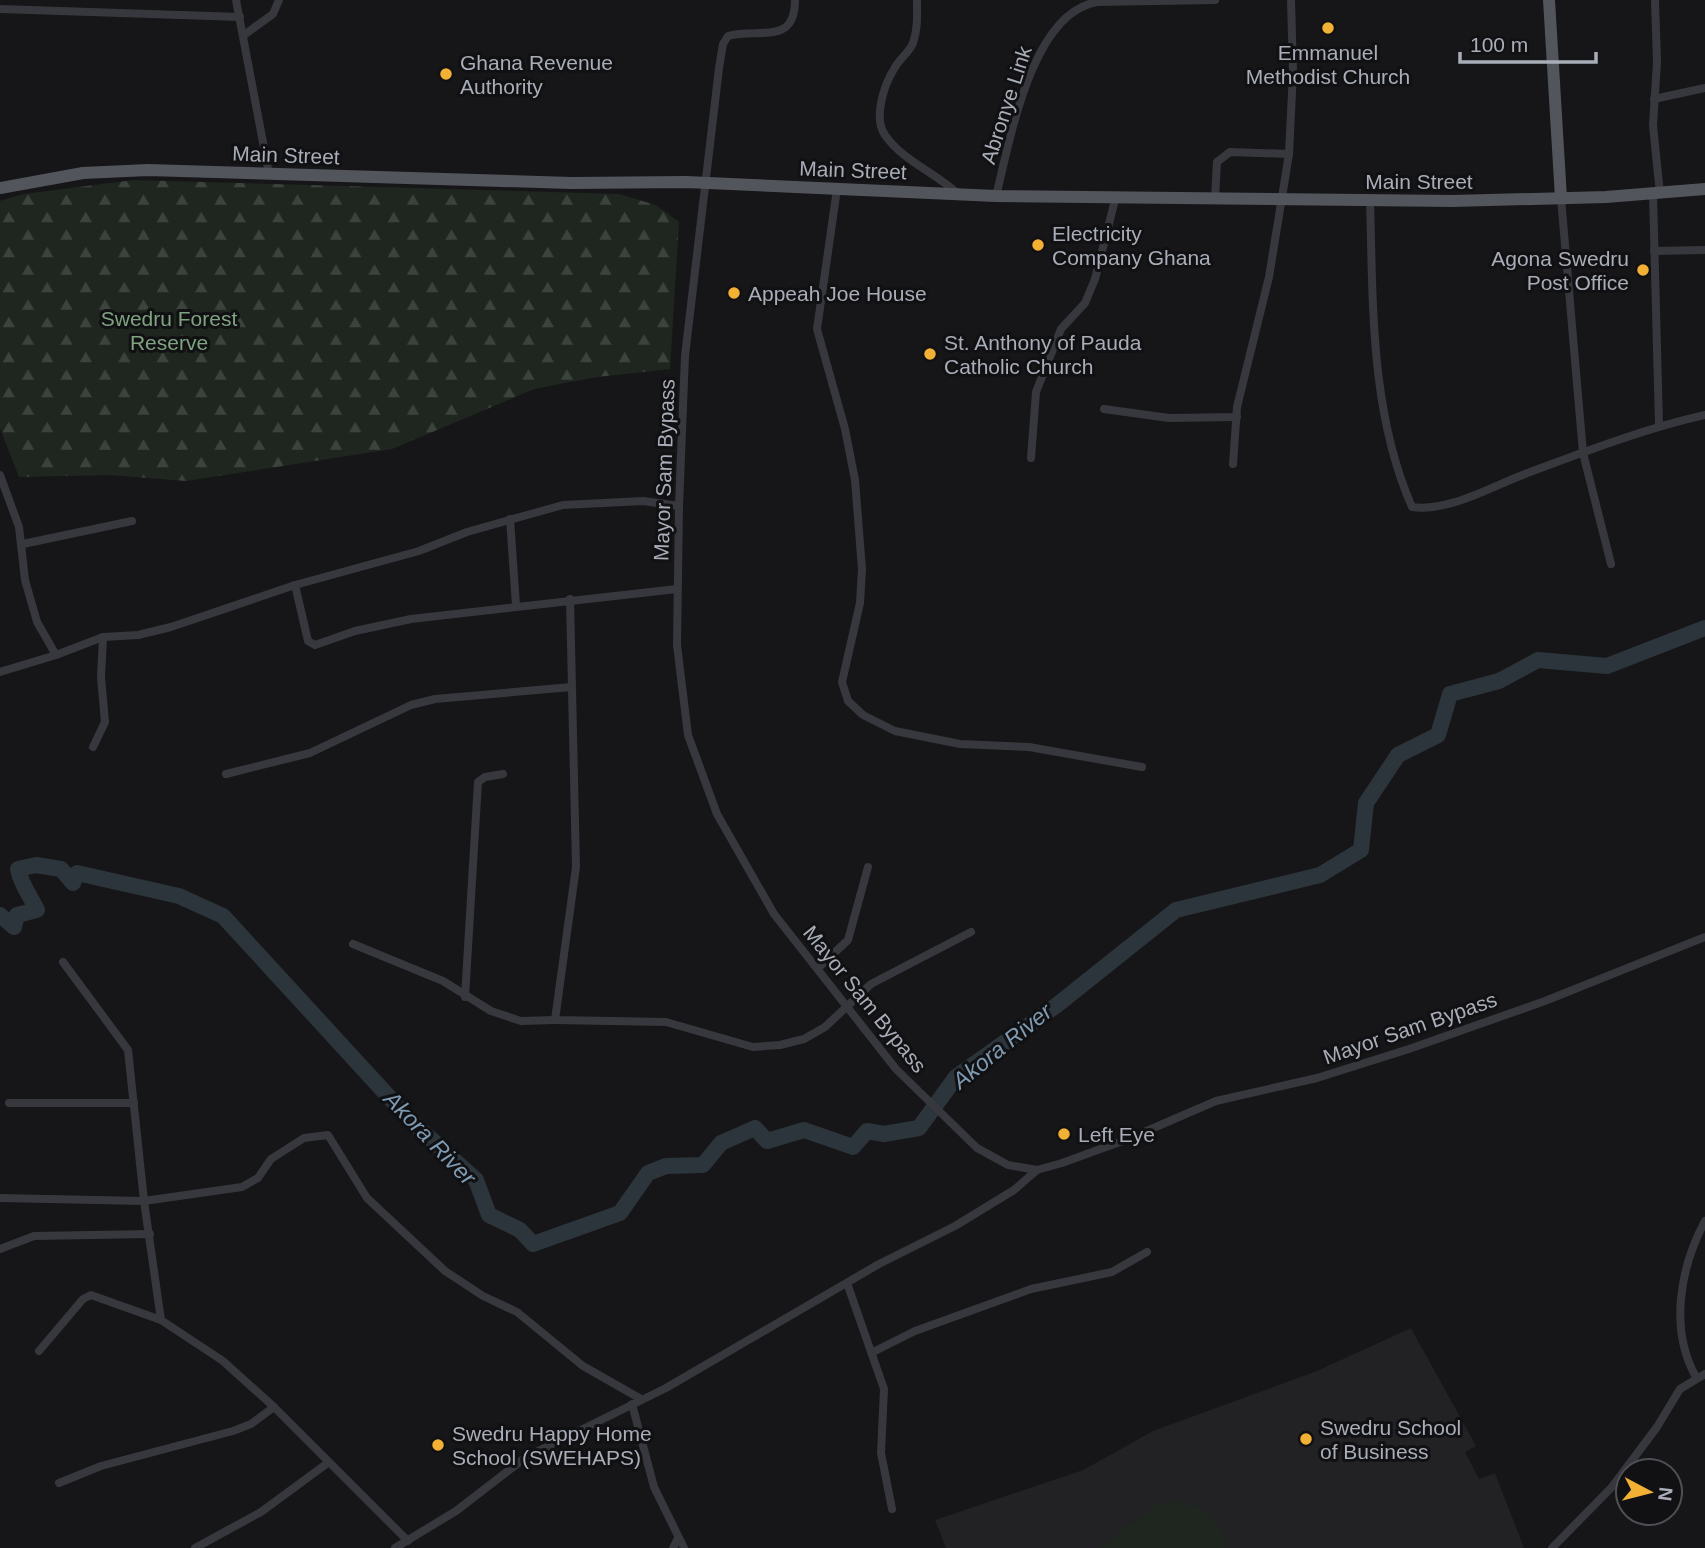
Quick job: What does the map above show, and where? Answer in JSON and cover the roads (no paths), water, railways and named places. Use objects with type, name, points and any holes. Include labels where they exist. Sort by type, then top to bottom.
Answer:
[{"type":"main road","points":[[1549,0],[1561,198]]},
{"type":"main road","name":"Main Street","points":[[0,188],[34,180],[119,170],[571,183],[707,184],[957,192],[996,196],[1370,200],[1561,198],[1705,189]]},
{"type":"street","points":[[236,0],[269,173]]},
{"type":"street","points":[[244,35],[273,13],[279,0]]},
{"type":"street","name":"Mayor Sam Bypass","points":[[795,0],[795,9],[785,28],[776,33],[738,33],[728,36],[723,44],[685,356],[677,589],[681,691],[688,734],[737,853],[774,914],[896,1069],[943,1116],[994,1160],[1037,1170],[1128,1139],[1216,1101],[1317,1078],[1409,1049],[1545,1001],[1705,937]]},
{"type":"street","points":[[917,0],[917,24],[912,45],[893,69],[880,107],[880,122],[884,134],[908,158],[939,176],[957,192]]},
{"type":"street","name":"Abronye Link","points":[[996,196],[1029,81],[1047,38],[1060,22],[1086,2],[1215,0]]},
{"type":"street","points":[[1233,464],[1237,417],[1283,199],[1289,154],[1293,72],[1291,0]]},
{"type":"street","points":[[1655,0],[1657,194],[1654,251],[1659,425]]},
{"type":"street","points":[[0,9],[240,17]]},
{"type":"street","points":[[1654,99],[1705,88]]},
{"type":"street","points":[[1215,198],[1217,162],[1230,152],[1289,154]]},
{"type":"street","points":[[837,189],[817,329],[845,429],[855,480],[862,569],[860,603],[842,682],[848,701],[863,715],[895,731],[960,744],[1029,747],[1142,767]]},
{"type":"street","points":[[1031,458],[1035,392],[1061,329],[1085,303],[1095,279],[1116,196]]},
{"type":"street","points":[[1561,198],[1583,453],[1611,564]]},
{"type":"street","points":[[1370,200],[1378,371],[1386,417],[1412,507],[1427,509],[1472,495],[1659,425],[1705,415]]},
{"type":"street","points":[[1654,251],[1705,250]]},
{"type":"street","points":[[1104,409],[1169,418],[1237,417]]},
{"type":"street","points":[[0,475],[23,544],[25,580],[37,622],[56,655]]},
{"type":"street","points":[[0,672],[103,637],[138,635],[171,627],[295,585],[419,551],[510,519],[563,505],[643,500],[678,506]]},
{"type":"street","points":[[510,519],[516,605]]},
{"type":"street","points":[[23,544],[132,521]]},
{"type":"street","points":[[295,585],[308,641],[315,645],[380,624],[516,605],[677,589]]},
{"type":"street","points":[[555,1020],[576,867],[570,599]]},
{"type":"street","points":[[93,747],[105,722],[101,677],[103,637]]},
{"type":"street","points":[[226,774],[310,752],[411,705],[435,699],[572,687]]},
{"type":"street","points":[[465,997],[478,782],[485,777],[503,775]]},
{"type":"street","points":[[818,968],[848,940],[868,867]]},
{"type":"street","points":[[353,944],[443,981],[491,1011],[521,1021],[666,1022],[754,1047],[780,1045],[804,1039],[825,1027],[883,976],[971,932]]},
{"type":"street","points":[[64,962],[128,1050],[144,1201],[161,1320]]},
{"type":"street","points":[[9,1103],[134,1103]]},
{"type":"street","points":[[0,1198],[144,1201],[242,1187],[258,1178],[271,1159],[293,1145],[311,1136],[328,1135],[367,1198],[445,1271],[483,1296],[517,1312],[583,1366],[641,1399]]},
{"type":"street","points":[[39,1351],[83,1299],[92,1295],[161,1320],[223,1361],[274,1407],[329,1462],[401,1545],[457,1511],[526,1457],[754,1339],[847,1283],[991,1205],[1014,1191],[1037,1170]]},
{"type":"street","points":[[1552,1548],[1612,1487],[1657,1427],[1680,1389],[1701,1376],[1680,1325],[1680,1305],[1689,1259],[1705,1222]]},
{"type":"street","points":[[0,1249],[34,1236],[149,1234]]},
{"type":"street","points":[[873,1352],[915,1331],[1031,1289],[1112,1272],[1147,1252]]},
{"type":"street","points":[[847,1283],[884,1389],[881,1453],[892,1509]]},
{"type":"street","points":[[632,1404],[654,1487],[684,1548]]},
{"type":"street","points":[[59,1483],[102,1466],[233,1431],[251,1424],[274,1407]]},
{"type":"street","points":[[195,1548],[261,1512],[329,1462]]},
{"type":"street","points":[[673,1548],[678,1538]]},
{"type":"waterway","name":"Akora River","points":[[0,915],[14,927],[17,915],[37,910],[23,885],[18,869],[36,865],[61,869],[73,883],[77,873],[179,896],[223,916],[411,1121],[476,1180],[489,1215],[520,1230],[533,1244],[620,1213],[648,1173],[666,1166],[703,1165],[721,1143],[755,1128],[767,1141],[804,1130],[853,1147],[867,1131],[884,1134],[919,1128],[956,1077],[1057,1005],[1176,910],[1320,875],[1361,850],[1366,803],[1398,755],[1438,735],[1450,694],[1499,681],[1538,660],[1607,666],[1705,628]]},
{"type":"place","name":"Emmanuel Methodist Church","points":[[1328,28]]},
{"type":"place","name":"Ghana Revenue Authority","points":[[446,74]]},
{"type":"place","name":"Electricity Company Ghana","points":[[1038,245]]},
{"type":"place","name":"Agona Swedru Post Office","points":[[1643,270]]},
{"type":"place","name":"Appeah Joe House","points":[[734,293]]},
{"type":"place","name":"St. Anthony of Pauda Catholic Church","points":[[930,354]]},
{"type":"place","name":"Left Eye","points":[[1064,1134]]},
{"type":"place","name":"Swedru School of Business","points":[[1306,1439]]},
{"type":"place","name":"Swedru Happy Home School (SWEHAPS)","points":[[438,1445]]},
{"type":"park label","name":"Swedru Forest Reserve","points":[[169,330]]}]
